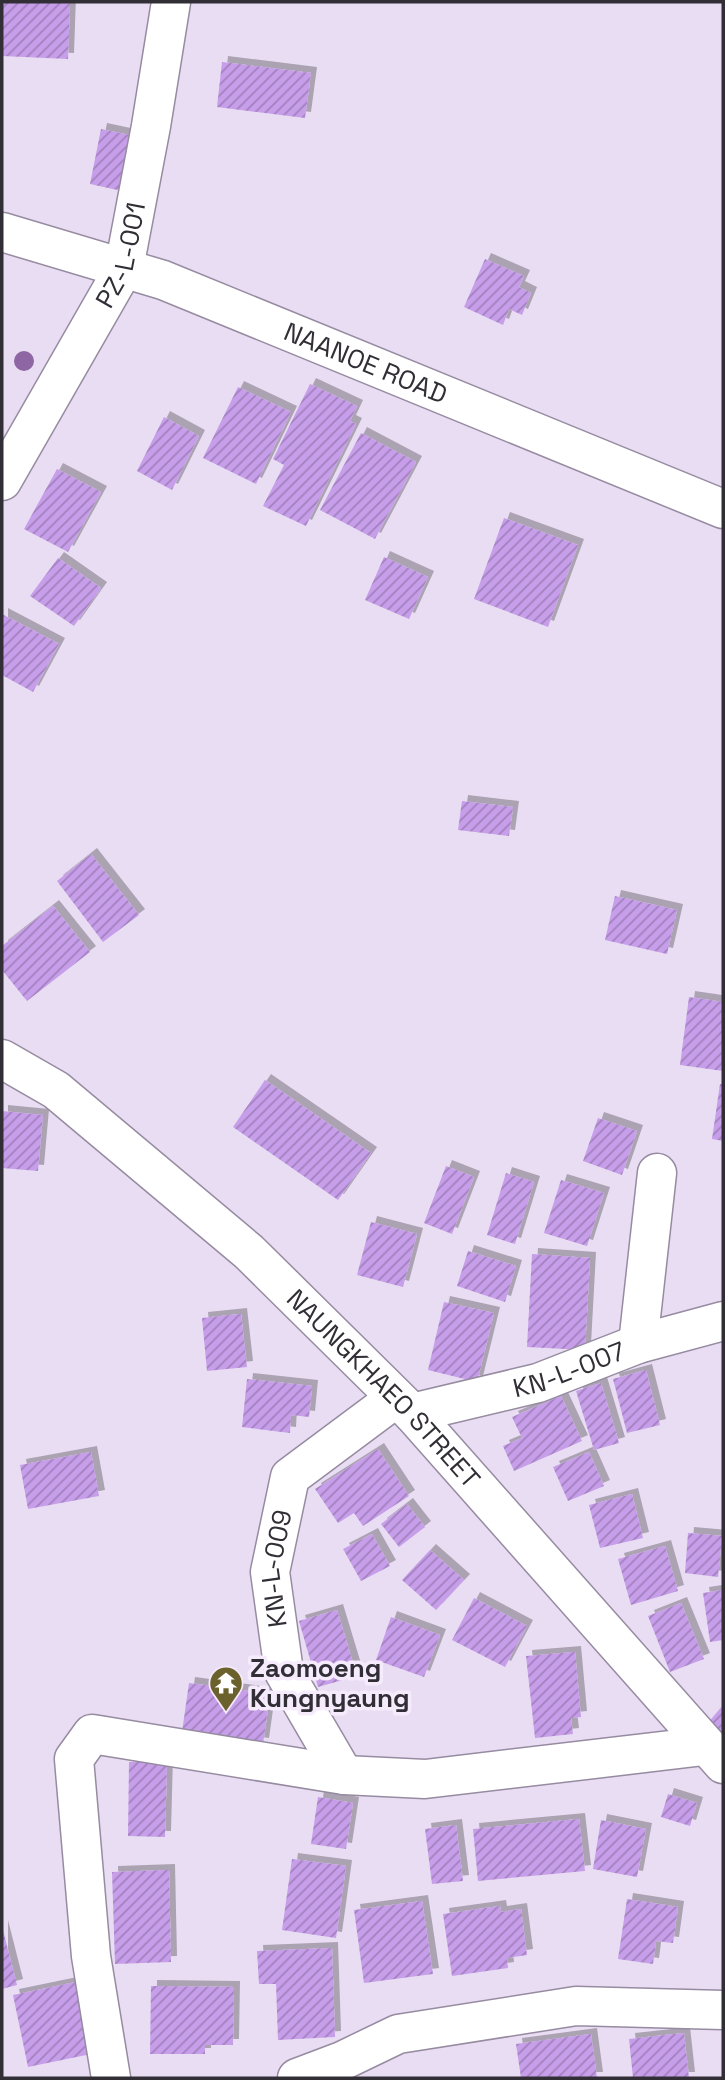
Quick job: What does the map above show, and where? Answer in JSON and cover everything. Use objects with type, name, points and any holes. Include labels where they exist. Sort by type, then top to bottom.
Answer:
[{"type":"street","name":"PZ-L-001","points":[[2,481],[124,268],[171,2]]},
{"type":"street","name":"NAANOE ROAD","points":[[2,232],[163,280],[723,509]]},
{"type":"street","name":"NAUNGKHAEO STREET","points":[[2,1059],[56,1090],[249,1252],[404,1406],[714,1755]]},
{"type":"street","points":[[638,1344],[657,1173]]},
{"type":"street","name":"KN-L-007","points":[[404,1406],[538,1383],[638,1344],[723,1321]]},
{"type":"street","name":"KN-L-009","points":[[344,1775],[284,1672],[270,1572],[290,1477],[404,1406]]},
{"type":"street","points":[[111,2078],[91,1956],[74,1759],[92,1734],[344,1775],[425,1779],[714,1755]]},
{"type":"street","points":[[297,2078],[342,2061],[398,2034],[576,2006],[723,2010]]},
{"type":"building","points":[[2,2],[70,2],[68,59],[2,56]]},
{"type":"building","points":[[222,62],[311,73],[305,118],[217,107]]},
{"type":"building","points":[[101,129],[134,136],[122,191],[90,184]]},
{"type":"building","points":[[485,259],[524,276],[519,287],[531,293],[522,315],[509,309],[503,325],[464,307]]},
{"type":"building","points":[[310,384],[357,406],[350,421],[356,424],[306,526],[263,506],[284,465],[273,459]]},
{"type":"building","points":[[238,387],[291,412],[256,484],[203,458]]},
{"type":"building","points":[[164,417],[199,436],[172,490],[137,471]]},
{"type":"building","points":[[361,433],[416,462],[375,539],[320,510]]},
{"type":"building","points":[[57,469],[101,492],[68,552],[24,529]]},
{"type":"building","points":[[504,518],[578,545],[548,627],[474,599]]},
{"type":"building","points":[[384,557],[428,577],[409,619],[365,600]]},
{"type":"building","points":[[58,558],[101,588],[74,626],[30,596]]},
{"type":"building","points":[[2,614],[59,644],[33,692],[2,675]]},
{"type":"building","points":[[462,801],[513,807],[509,836],[458,830]]},
{"type":"building","points":[[91,854],[139,915],[103,942],[57,881]]},
{"type":"building","points":[[615,896],[677,910],[667,954],[605,940]]},
{"type":"building","points":[[53,906],[90,952],[27,1001],[2,970],[2,946]]},
{"type":"building","points":[[689,997],[723,1002],[723,1071],[680,1065]]},
{"type":"building","points":[[265,1080],[371,1153],[338,1200],[233,1127]]},
{"type":"building","points":[[720,1084],[723,1084],[723,1141],[712,1139]]},
{"type":"building","points":[[2,1111],[43,1115],[38,1171],[2,1168]]},
{"type":"building","points":[[598,1118],[637,1131],[622,1175],[583,1161]]},
{"type":"building","points":[[446,1166],[474,1177],[452,1234],[424,1223]]},
{"type":"building","points":[[506,1173],[534,1182],[515,1244],[487,1235]]},
{"type":"building","points":[[561,1180],[604,1193],[587,1246],[544,1233]]},
{"type":"building","points":[[371,1222],[417,1234],[403,1287],[357,1275]]},
{"type":"building","points":[[468,1251],[516,1266],[505,1302],[457,1286]]},
{"type":"building","points":[[532,1254],[590,1258],[585,1350],[527,1347]]},
{"type":"building","points":[[444,1302],[494,1313],[477,1382],[428,1370]]},
{"type":"building","points":[[241,1314],[247,1367],[207,1371],[202,1318]]},
{"type":"building","points":[[646,1370],[660,1425],[627,1433],[613,1379]]},
{"type":"building","points":[[247,1379],[312,1386],[309,1417],[291,1415],[290,1433],[242,1427]]},
{"type":"building","points":[[601,1383],[619,1443],[594,1450],[576,1391]]},
{"type":"building","points":[[561,1396],[582,1441],[514,1471],[503,1446],[522,1438],[512,1417]]},
{"type":"building","points":[[378,1449],[409,1496],[363,1526],[354,1513],[338,1523],[315,1489]]},
{"type":"building","points":[[91,1452],[99,1496],[28,1509],[20,1465]]},
{"type":"building","points":[[589,1452],[604,1486],[568,1501],[553,1467]]},
{"type":"building","points":[[632,1494],[643,1538],[600,1548],[589,1505]]},
{"type":"building","points":[[407,1504],[425,1527],[399,1547],[381,1524]]},
{"type":"building","points":[[688,1533],[722,1536],[718,1577],[685,1573]]},
{"type":"building","points":[[372,1534],[390,1566],[361,1581],[343,1549]]},
{"type":"building","points":[[665,1546],[678,1591],[631,1605],[618,1559]]},
{"type":"building","points":[[430,1550],[464,1580],[436,1610],[402,1580]]},
{"type":"building","points":[[723,1590],[723,1640],[710,1642],[703,1593]]},
{"type":"building","points":[[474,1598],[527,1626],[505,1667],[452,1640]]},
{"type":"building","points":[[681,1603],[704,1659],[670,1672],[648,1616]]},
{"type":"building","points":[[337,1610],[357,1676],[318,1687],[299,1621]]},
{"type":"building","points":[[391,1617],[440,1635],[424,1677],[376,1660]]},
{"type":"building","points":[[575,1652],[581,1717],[571,1718],[573,1734],[535,1738],[526,1656]]},
{"type":"building","name":"Zaomoeng Kungnyaung","points":[[189,1683],[270,1694],[263,1744],[182,1732]]},
{"type":"building","points":[[723,1705],[723,1737],[707,1724]]},
{"type":"building","points":[[129,1762],[167,1762],[165,1837],[128,1836]]},
{"type":"building","points":[[668,1794],[697,1803],[690,1826],[661,1817]]},
{"type":"building","points":[[318,1797],[353,1803],[346,1849],[311,1844]]},
{"type":"building","points":[[579,1819],[585,1871],[478,1881],[473,1829]]},
{"type":"building","points":[[601,1820],[646,1829],[637,1877],[593,1869]]},
{"type":"building","points":[[456,1825],[463,1881],[432,1884],[425,1829]]},
{"type":"building","points":[[292,1859],[346,1866],[336,1938],[282,1930]]},
{"type":"building","points":[[169,1870],[171,1962],[115,1964],[112,1872]]},
{"type":"building","points":[[627,1899],[678,1907],[673,1943],[656,1941],[653,1964],[618,1959]]},
{"type":"building","points":[[422,1901],[433,1974],[364,1983],[354,1910]]},
{"type":"building","points":[[500,1906],[501,1912],[521,1909],[527,1955],[507,1958],[508,1968],[452,1976],[443,1914]]},
{"type":"building","points":[[2,1926],[17,1985],[2,1989]]},
{"type":"building","points":[[332,1948],[335,2037],[278,2040],[276,1984],[259,1984],[257,1951]]},
{"type":"building","points":[[81,1981],[96,2053],[28,2067],[13,1995]]},
{"type":"building","points":[[151,1986],[234,1987],[233,2045],[205,2045],[205,2054],[150,2054]]},
{"type":"building","points":[[684,2033],[689,2078],[633,2078],[629,2039]]},
{"type":"building","points":[[591,2034],[597,2078],[521,2078],[516,2044]]},
{"type":"place","name":"Zaomoeng Kungnyaung","points":[[226,1713]]}]
